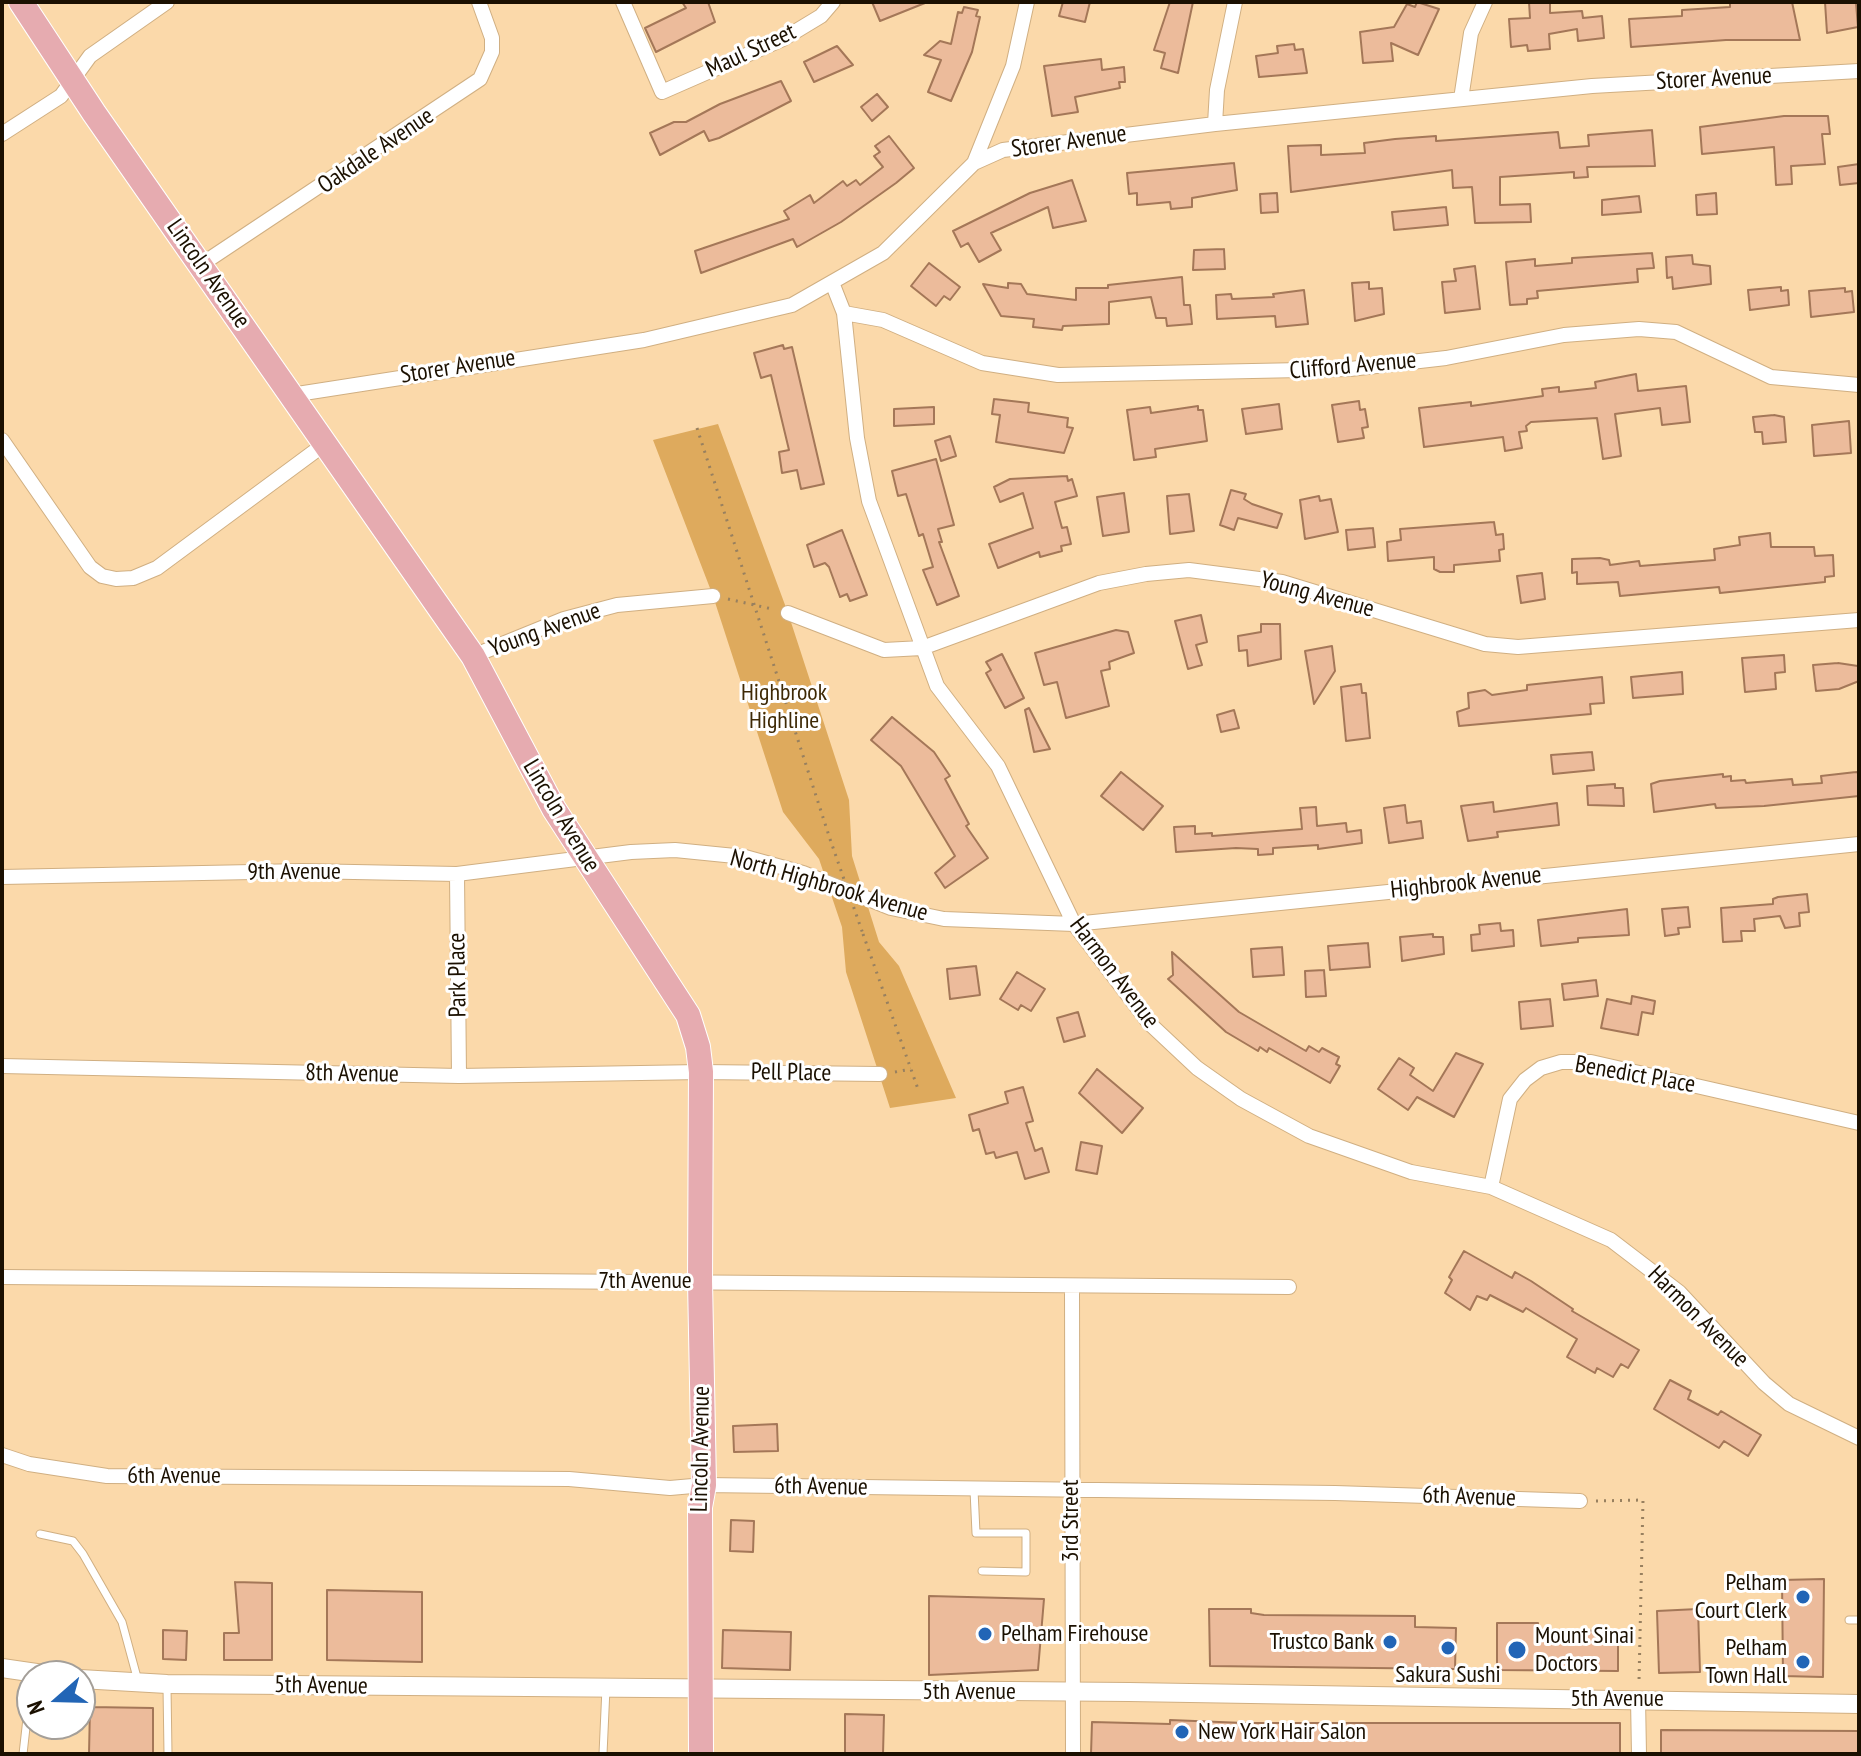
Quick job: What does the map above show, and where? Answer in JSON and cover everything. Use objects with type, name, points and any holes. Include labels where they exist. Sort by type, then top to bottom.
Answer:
[{"type":"main road","name":"Lincoln Avenue","points":[[21,2],[473,656],[526,760],[586,860],[688,1015],[698,1047],[701,1072],[700,1281],[704,1485],[700,1507],[701,1754]]},
{"type":"street","points":[[2,134],[61,96],[90,56],[167,2]]},
{"type":"street","name":"Oakdale Avenue","points":[[202,264],[225,252],[480,79],[492,52],[492,38],[479,2]]},
{"type":"street","name":"Maul Street","points":[[623,2],[644,58],[662,92],[783,39],[821,16],[833,2]]},
{"type":"street","points":[[974,163],[1013,66],[1027,2]]},
{"type":"street","points":[[1215,124],[1217,90],[1235,2]]},
{"type":"street","points":[[1461,99],[1471,33],[1485,2]]},
{"type":"street","name":"Storer Avenue","points":[[291,395],[675,334],[792,305],[833,285],[883,253],[974,163],[1003,150],[1215,124],[1592,86],[1859,71]]},
{"type":"street","name":"Harmon Avenue","points":[[833,285],[844,313],[857,438],[869,501],[937,686],[998,766],[1074,924],[1149,1023],[1197,1068],[1241,1099],[1309,1136],[1411,1172],[1491,1187],[1611,1240],[1679,1292],[1764,1383],[1789,1404],[1859,1438]]},
{"type":"street","name":"Clifford Avenue","points":[[844,313],[883,320],[982,363],[1058,375],[1350,369],[1446,358],[1564,335],[1639,329],[1676,332],[1771,377],[1859,385]]},
{"type":"street","points":[[2,440],[90,567],[116,579],[133,578],[157,568],[326,443]]},
{"type":"street","name":"Young Avenue","points":[[788,613],[884,650],[922,648],[1099,583],[1189,570],[1282,582],[1485,644],[1518,647],[1859,620]]},
{"type":"street","name":"Young Avenue","points":[[473,656],[564,619],[617,605],[713,596]]},
{"type":"street","name":"Highbrook Avenue","points":[[1074,924],[1859,844]]},
{"type":"street","name":"North Highbrook Avenue","points":[[586,860],[675,850],[745,857],[803,873],[891,908],[981,923],[1074,924]]},
{"type":"street","name":"9th Avenue","points":[[2,877],[303,871],[457,874],[586,860]]},
{"type":"street","name":"Park Place","points":[[457,874],[459,1076]]},
{"type":"street","name":"Benedict Place","points":[[1491,1187],[1510,1099],[1525,1080],[1541,1068],[1561,1062],[1591,1062],[1859,1123]]},
{"type":"street","name":"8th Avenue","points":[[2,1066],[459,1076],[701,1072]]},
{"type":"street","name":"Pell Place","points":[[701,1072],[880,1074]]},
{"type":"street","name":"7th Avenue","points":[[2,1277],[700,1281],[1072,1288],[1289,1287]]},
{"type":"street","name":"3rd Street","points":[[1072,1288],[1070,1491],[1073,1754]]},
{"type":"street","name":"6th Avenue","points":[[2,1455],[29,1464],[107,1476],[569,1479],[670,1488],[704,1485],[1335,1493],[1580,1501]]},
{"type":"street","name":"5th Avenue","points":[[96,1680],[167,1684],[1859,1704]]},
{"type":"street","points":[[1638,1699],[1639,1754]]},
{"type":"lane","points":[[974,1490],[976,1533],[1026,1533],[1026,1572],[982,1571]]},
{"type":"lane","points":[[40,1534],[73,1541],[83,1554],[122,1622],[139,1683]]},
{"type":"lane","points":[[1849,1620],[1859,1620]]},
{"type":"lane","points":[[167,1684],[168,1754]]},
{"type":"lane","points":[[603,1754],[606,1688]]},
{"type":"path","points":[[697,428],[830,839],[918,1089]]},
{"type":"path","points":[[713,596],[788,613]]},
{"type":"path","points":[[1580,1501],[1643,1500],[1638,1699]]},
{"type":"green space","name":"Highbrook Highline","points":[[718,424],[788,613],[849,800],[852,856],[879,942],[899,966],[956,1098],[890,1108],[846,972],[842,927],[819,859],[783,812],[713,596],[653,440]]},
{"type":"building","points":[[682,2],[708,2],[715,22],[656,52],[645,28],[686,8]]},
{"type":"building","points":[[872,2],[925,2],[925,3],[880,21]]},
{"type":"building","points":[[1063,2],[1090,2],[1085,22],[1059,16]]},
{"type":"building","points":[[1170,2],[1193,2],[1178,73],[1161,68],[1165,53],[1154,50]]},
{"type":"building","points":[[1417,2],[1439,9],[1418,55],[1391,43],[1393,61],[1363,63],[1360,32],[1394,27],[1407,4],[1415,7]]},
{"type":"building","points":[[1529,2],[1550,2],[1550,13],[1582,11],[1583,18],[1602,16],[1604,38],[1578,41],[1577,29],[1549,34],[1550,49],[1528,51],[1527,45],[1511,47],[1509,19],[1530,18]]},
{"type":"building","points":[[1730,2],[1792,2],[1800,40],[1726,40],[1631,47],[1629,19],[1682,16],[1682,10],[1730,7]]},
{"type":"building","points":[[1825,2],[1856,3],[1858,27],[1827,33]]},
{"type":"building","points":[[964,7],[978,10],[976,16],[980,17],[972,52],[951,101],[928,92],[941,60],[924,55],[940,41],[951,44],[958,12],[962,13]]},
{"type":"building","points":[[1294,44],[1295,50],[1303,49],[1307,73],[1259,77],[1256,56],[1278,53],[1277,46]]},
{"type":"building","points":[[837,46],[853,65],[814,82],[804,62]]},
{"type":"building","points":[[1101,59],[1102,70],[1124,67],[1125,82],[1119,82],[1120,88],[1075,97],[1078,112],[1052,116],[1044,66]]},
{"type":"building","points":[[781,81],[791,101],[719,138],[709,141],[704,131],[660,155],[650,133],[674,122],[686,122],[720,104]]},
{"type":"building","points":[[877,94],[888,107],[872,121],[861,107]]},
{"type":"building","points":[[1784,116],[1828,116],[1830,134],[1822,134],[1825,164],[1791,166],[1792,184],[1776,185],[1774,147],[1702,154],[1700,127]]},
{"type":"building","points":[[1652,130],[1655,166],[1587,167],[1588,177],[1574,178],[1574,172],[1500,177],[1500,205],[1530,204],[1531,222],[1475,223],[1472,187],[1453,188],[1452,170],[1291,192],[1288,146],[1321,145],[1321,155],[1365,153],[1364,143],[1395,139],[1436,136],[1436,141],[1558,132],[1560,148],[1589,146],[1588,135]]},
{"type":"building","points":[[889,136],[914,168],[896,183],[841,222],[797,247],[793,239],[701,273],[695,251],[789,219],[784,211],[810,195],[814,203],[843,181],[847,186],[856,180],[860,185],[883,167],[874,156],[880,152],[875,146]]},
{"type":"building","points":[[1234,163],[1237,190],[1192,198],[1192,207],[1171,209],[1170,202],[1137,205],[1137,193],[1129,194],[1127,173]]},
{"type":"building","points":[[1859,164],[1859,183],[1840,185],[1838,167]]},
{"type":"building","points":[[1072,180],[1086,221],[1053,228],[1048,207],[991,233],[1001,250],[979,262],[968,243],[961,247],[953,231],[1030,193]]},
{"type":"building","points":[[1277,193],[1278,212],[1261,213],[1260,194]]},
{"type":"building","points":[[1716,193],[1717,214],[1697,215],[1696,195]]},
{"type":"building","points":[[1639,196],[1641,212],[1602,215],[1602,200]]},
{"type":"building","points":[[1446,207],[1448,225],[1394,230],[1392,212]]},
{"type":"building","points":[[1224,249],[1225,269],[1193,270],[1194,250]]},
{"type":"building","points":[[1652,253],[1654,268],[1637,269],[1638,282],[1537,291],[1538,298],[1527,299],[1527,304],[1510,305],[1506,262],[1535,259],[1535,266],[1572,263],[1572,258]]},
{"type":"building","points":[[1692,255],[1693,264],[1710,266],[1711,284],[1673,289],[1672,277],[1667,278],[1666,257]]},
{"type":"building","points":[[929,263],[960,287],[950,300],[944,296],[936,306],[911,286]]},
{"type":"building","points":[[1475,266],[1480,309],[1445,313],[1442,282],[1456,281],[1454,269]]},
{"type":"building","points":[[1182,277],[1184,305],[1190,305],[1192,324],[1167,326],[1166,318],[1156,318],[1151,297],[1109,302],[1109,324],[1063,326],[1062,330],[1033,327],[1034,319],[1001,316],[983,284],[1008,288],[1008,283],[1021,284],[1027,294],[1076,300],[1076,288],[1108,288],[1108,285]]},
{"type":"building","points":[[1369,282],[1369,289],[1382,288],[1384,314],[1355,321],[1352,283]]},
{"type":"building","points":[[1781,287],[1781,291],[1788,290],[1789,305],[1750,310],[1748,290]]},
{"type":"building","points":[[1845,288],[1845,292],[1852,291],[1854,312],[1811,317],[1809,291]]},
{"type":"building","points":[[1304,290],[1308,324],[1276,327],[1275,316],[1217,319],[1216,295],[1231,294],[1232,299],[1274,297],[1273,294]]},
{"type":"building","points":[[783,345],[784,349],[792,347],[824,484],[801,489],[797,470],[782,473],[779,452],[789,450],[771,375],[761,378],[754,353]]},
{"type":"building","points":[[1636,374],[1638,391],[1686,386],[1690,422],[1662,425],[1660,408],[1615,414],[1621,456],[1603,459],[1597,418],[1531,422],[1526,426],[1527,431],[1519,432],[1522,448],[1505,451],[1503,437],[1424,447],[1419,408],[1471,402],[1471,406],[1543,396],[1542,389],[1559,387],[1559,392],[1596,388],[1595,382]]},
{"type":"building","points":[[994,399],[1029,403],[1028,412],[1068,418],[1067,427],[1073,428],[1064,453],[996,442],[1000,415],[992,414]]},
{"type":"building","points":[[1359,401],[1360,410],[1365,409],[1368,427],[1362,428],[1364,438],[1338,442],[1332,405]]},
{"type":"building","points":[[1279,404],[1282,429],[1246,434],[1242,409]]},
{"type":"building","points":[[1198,406],[1198,410],[1203,410],[1207,441],[1155,449],[1156,457],[1134,460],[1127,410],[1150,407],[1151,413]]},
{"type":"building","points":[[934,407],[934,424],[894,426],[894,409]]},
{"type":"building","points":[[1753,417],[1784,417],[1786,442],[1763,444],[1762,432],[1755,432]]},
{"type":"building","points":[[1849,421],[1851,453],[1814,456],[1812,425]]},
{"type":"building","points":[[950,436],[956,456],[941,461],[935,441]]},
{"type":"building","points":[[936,459],[954,525],[938,529],[942,542],[939,542],[959,596],[937,605],[923,570],[933,567],[923,534],[919,536],[906,494],[898,496],[892,471]]},
{"type":"building","points":[[1067,476],[1068,481],[1072,479],[1077,496],[1055,502],[1062,528],[1067,527],[1071,544],[1061,546],[1062,551],[1040,557],[1039,552],[998,568],[989,544],[1033,528],[1023,493],[1000,502],[994,487],[1010,479]]},
{"type":"building","points":[[1231,490],[1246,494],[1244,499],[1252,504],[1282,514],[1277,528],[1238,518],[1234,530],[1220,525]]},
{"type":"building","points":[[1124,493],[1129,532],[1103,536],[1097,497]]},
{"type":"building","points":[[1189,494],[1194,531],[1170,534],[1167,496]]},
{"type":"building","points":[[1319,496],[1320,501],[1331,499],[1338,532],[1305,539],[1300,500]]},
{"type":"building","points":[[1494,522],[1496,535],[1503,534],[1504,549],[1499,550],[1500,561],[1454,565],[1454,572],[1440,572],[1434,569],[1434,557],[1388,561],[1387,542],[1401,540],[1400,529]]},
{"type":"building","points":[[1373,528],[1375,547],[1348,550],[1346,530]]},
{"type":"building","points":[[842,530],[867,595],[850,601],[847,594],[840,597],[825,563],[814,567],[807,545]]},
{"type":"building","points":[[1770,533],[1771,547],[1814,547],[1815,556],[1833,555],[1834,576],[1825,577],[1825,582],[1720,593],[1719,587],[1620,596],[1618,582],[1577,584],[1577,572],[1572,573],[1572,559],[1600,558],[1609,560],[1610,565],[1639,561],[1640,566],[1715,560],[1714,549],[1740,545],[1739,537]]},
{"type":"building","points":[[1542,573],[1545,599],[1521,603],[1517,576]]},
{"type":"building","points":[[1201,615],[1207,642],[1196,645],[1202,665],[1188,669],[1175,621]]},
{"type":"building","points":[[1261,624],[1280,624],[1281,659],[1248,666],[1247,650],[1239,651],[1238,636],[1261,632]]},
{"type":"building","points":[[1116,630],[1128,632],[1134,653],[1109,662],[1110,669],[1101,671],[1109,706],[1066,718],[1057,682],[1044,685],[1035,653]]},
{"type":"building","points":[[1332,646],[1335,671],[1314,704],[1305,651]]},
{"type":"building","points":[[1002,654],[1024,698],[1005,708],[986,673],[991,670],[986,662]]},
{"type":"building","points":[[1784,655],[1785,672],[1775,673],[1776,689],[1745,692],[1742,658]]},
{"type":"building","points":[[1838,663],[1858,666],[1859,681],[1839,689],[1816,691],[1813,665]]},
{"type":"building","points":[[1682,672],[1683,694],[1633,698],[1631,677]]},
{"type":"building","points":[[1602,677],[1604,703],[1590,704],[1591,714],[1459,726],[1457,712],[1469,708],[1468,693],[1485,690],[1492,695],[1527,690],[1527,685]]},
{"type":"building","points":[[1361,684],[1362,693],[1366,693],[1370,738],[1346,741],[1341,687]]},
{"type":"building","points":[[1029,708],[1050,749],[1034,752],[1025,710]]},
{"type":"building","points":[[1234,710],[1239,728],[1221,732],[1217,715]]},
{"type":"building","points":[[892,717],[934,752],[950,776],[945,779],[969,824],[966,826],[988,858],[945,888],[935,873],[955,856],[901,766],[871,740]]},
{"type":"building","points":[[1592,752],[1594,770],[1553,774],[1551,755]]},
{"type":"building","points":[[1121,772],[1163,806],[1143,830],[1101,796]]},
{"type":"building","points":[[1859,773],[1859,796],[1764,806],[1716,808],[1715,804],[1654,812],[1651,784],[1660,781],[1723,774],[1723,777],[1731,776],[1731,781],[1745,780],[1746,783],[1792,779],[1793,785],[1822,783],[1821,776]]},
{"type":"building","points":[[1615,784],[1615,788],[1623,788],[1624,806],[1588,805],[1587,786]]},
{"type":"building","points":[[1493,802],[1494,812],[1557,803],[1559,825],[1497,832],[1498,837],[1468,841],[1461,806]]},
{"type":"building","points":[[1405,805],[1407,823],[1421,821],[1423,838],[1389,843],[1384,808]]},
{"type":"building","points":[[1316,807],[1317,826],[1346,823],[1347,832],[1361,830],[1362,843],[1318,849],[1318,845],[1273,848],[1273,854],[1258,855],[1258,849],[1236,848],[1176,852],[1174,827],[1195,826],[1195,834],[1212,833],[1212,836],[1302,829],[1300,808]]},
{"type":"building","points":[[1807,894],[1809,912],[1799,913],[1800,926],[1785,928],[1780,916],[1754,919],[1755,931],[1741,931],[1742,941],[1723,942],[1721,908],[1773,904],[1773,899],[1778,897]]},
{"type":"building","points":[[1688,907],[1690,927],[1678,928],[1679,934],[1665,936],[1662,909]]},
{"type":"building","points":[[1627,909],[1629,935],[1578,938],[1578,942],[1541,946],[1538,920]]},
{"type":"building","points":[[1500,923],[1501,931],[1513,930],[1514,946],[1472,951],[1471,935],[1480,934],[1479,925]]},
{"type":"building","points":[[1433,934],[1433,937],[1443,937],[1444,954],[1402,961],[1400,937]]},
{"type":"building","points":[[1368,943],[1370,967],[1330,970],[1328,946]]},
{"type":"building","points":[[1282,947],[1284,975],[1253,977],[1251,949]]},
{"type":"building","points":[[1172,952],[1239,1012],[1306,1051],[1309,1046],[1319,1052],[1322,1048],[1339,1057],[1336,1064],[1340,1066],[1330,1083],[1269,1048],[1267,1052],[1260,1047],[1258,1051],[1226,1032],[1168,979],[1173,975]]},
{"type":"building","points":[[976,966],[980,995],[950,999],[947,969]]},
{"type":"building","points":[[1324,970],[1326,996],[1306,997],[1305,971]]},
{"type":"building","points":[[1017,972],[1045,989],[1031,1011],[1021,1005],[1018,1010],[1000,999]]},
{"type":"building","points":[[1596,980],[1598,996],[1564,1000],[1562,984]]},
{"type":"building","points":[[1632,996],[1655,1001],[1653,1014],[1642,1012],[1638,1035],[1601,1028],[1607,999],[1631,1004]]},
{"type":"building","points":[[1550,999],[1553,1026],[1521,1029],[1519,1002]]},
{"type":"building","points":[[1078,1012],[1085,1036],[1064,1042],[1057,1018]]},
{"type":"building","points":[[1456,1053],[1483,1064],[1454,1117],[1417,1097],[1408,1110],[1378,1089],[1399,1058],[1414,1068],[1410,1075],[1433,1091]]},
{"type":"building","points":[[1097,1069],[1143,1108],[1122,1133],[1079,1093]]},
{"type":"building","points":[[1023,1087],[1033,1121],[1026,1123],[1035,1151],[1042,1148],[1049,1172],[1025,1179],[1017,1152],[996,1158],[994,1152],[986,1154],[979,1129],[973,1131],[969,1115],[1008,1103],[1005,1092]]},
{"type":"building","points":[[1081,1142],[1102,1146],[1097,1174],[1076,1170]]},
{"type":"building","points":[[1464,1251],[1512,1278],[1515,1272],[1531,1281],[1572,1311],[1639,1350],[1628,1368],[1621,1364],[1613,1377],[1597,1368],[1595,1373],[1567,1357],[1577,1339],[1526,1308],[1523,1312],[1490,1295],[1487,1300],[1477,1296],[1470,1310],[1445,1293],[1452,1280],[1449,1277]]},
{"type":"building","points":[[1670,1380],[1691,1391],[1688,1399],[1718,1415],[1721,1411],[1761,1435],[1748,1456],[1724,1441],[1719,1448],[1654,1409]]},
{"type":"building","points":[[777,1424],[778,1451],[734,1452],[733,1426]]},
{"type":"building","points":[[731,1520],[754,1521],[753,1552],[730,1551]]},
{"type":"building","name":"Pelham Court Clerk","points":[[1824,1579],[1823,1677],[1783,1676],[1782,1580]]},
{"type":"building","points":[[235,1582],[272,1583],[272,1660],[224,1660],[224,1633],[239,1633]]},
{"type":"building","points":[[327,1590],[422,1592],[422,1662],[327,1660]]},
{"type":"building","name":"Pelham Firehouse","points":[[929,1596],[1044,1599],[1038,1670],[929,1675]]},
{"type":"building","points":[[1209,1609],[1251,1609],[1251,1613],[1264,1615],[1415,1616],[1415,1627],[1456,1628],[1455,1669],[1210,1666]]},
{"type":"building","points":[[1698,1609],[1700,1672],[1659,1673],[1657,1611]]},
{"type":"building","points":[[1497,1623],[1538,1623],[1538,1630],[1618,1631],[1618,1671],[1497,1670]]},
{"type":"building","points":[[163,1630],[187,1631],[186,1660],[163,1659]]},
{"type":"building","points":[[723,1630],[791,1632],[790,1670],[722,1668]]},
{"type":"building","points":[[96,1707],[153,1708],[153,1754],[89,1754],[89,1740],[96,1740]]},
{"type":"building","points":[[845,1714],[884,1715],[883,1754],[845,1754]]},
{"type":"building","points":[[1170,1720],[1244,1723],[1620,1723],[1620,1754],[1091,1754],[1092,1722],[1170,1724]]},
{"type":"building","points":[[1661,1730],[1859,1731],[1859,1754],[1661,1754]]},
{"type":"place","name":"Pelham Court Clerk","points":[[1803,1597]]},
{"type":"place","name":"Pelham Firehouse","points":[[985,1634]]},
{"type":"place","name":"Trustco Bank","points":[[1390,1642]]},
{"type":"place","name":"Sakura Sushi","points":[[1448,1648]]},
{"type":"place","name":"Mount Sinai Doctors","points":[[1517,1650]]},
{"type":"place","name":"Pelham Town Hall","points":[[1803,1662]]},
{"type":"place","name":"New York Hair Salon","points":[[1182,1732]]}]
